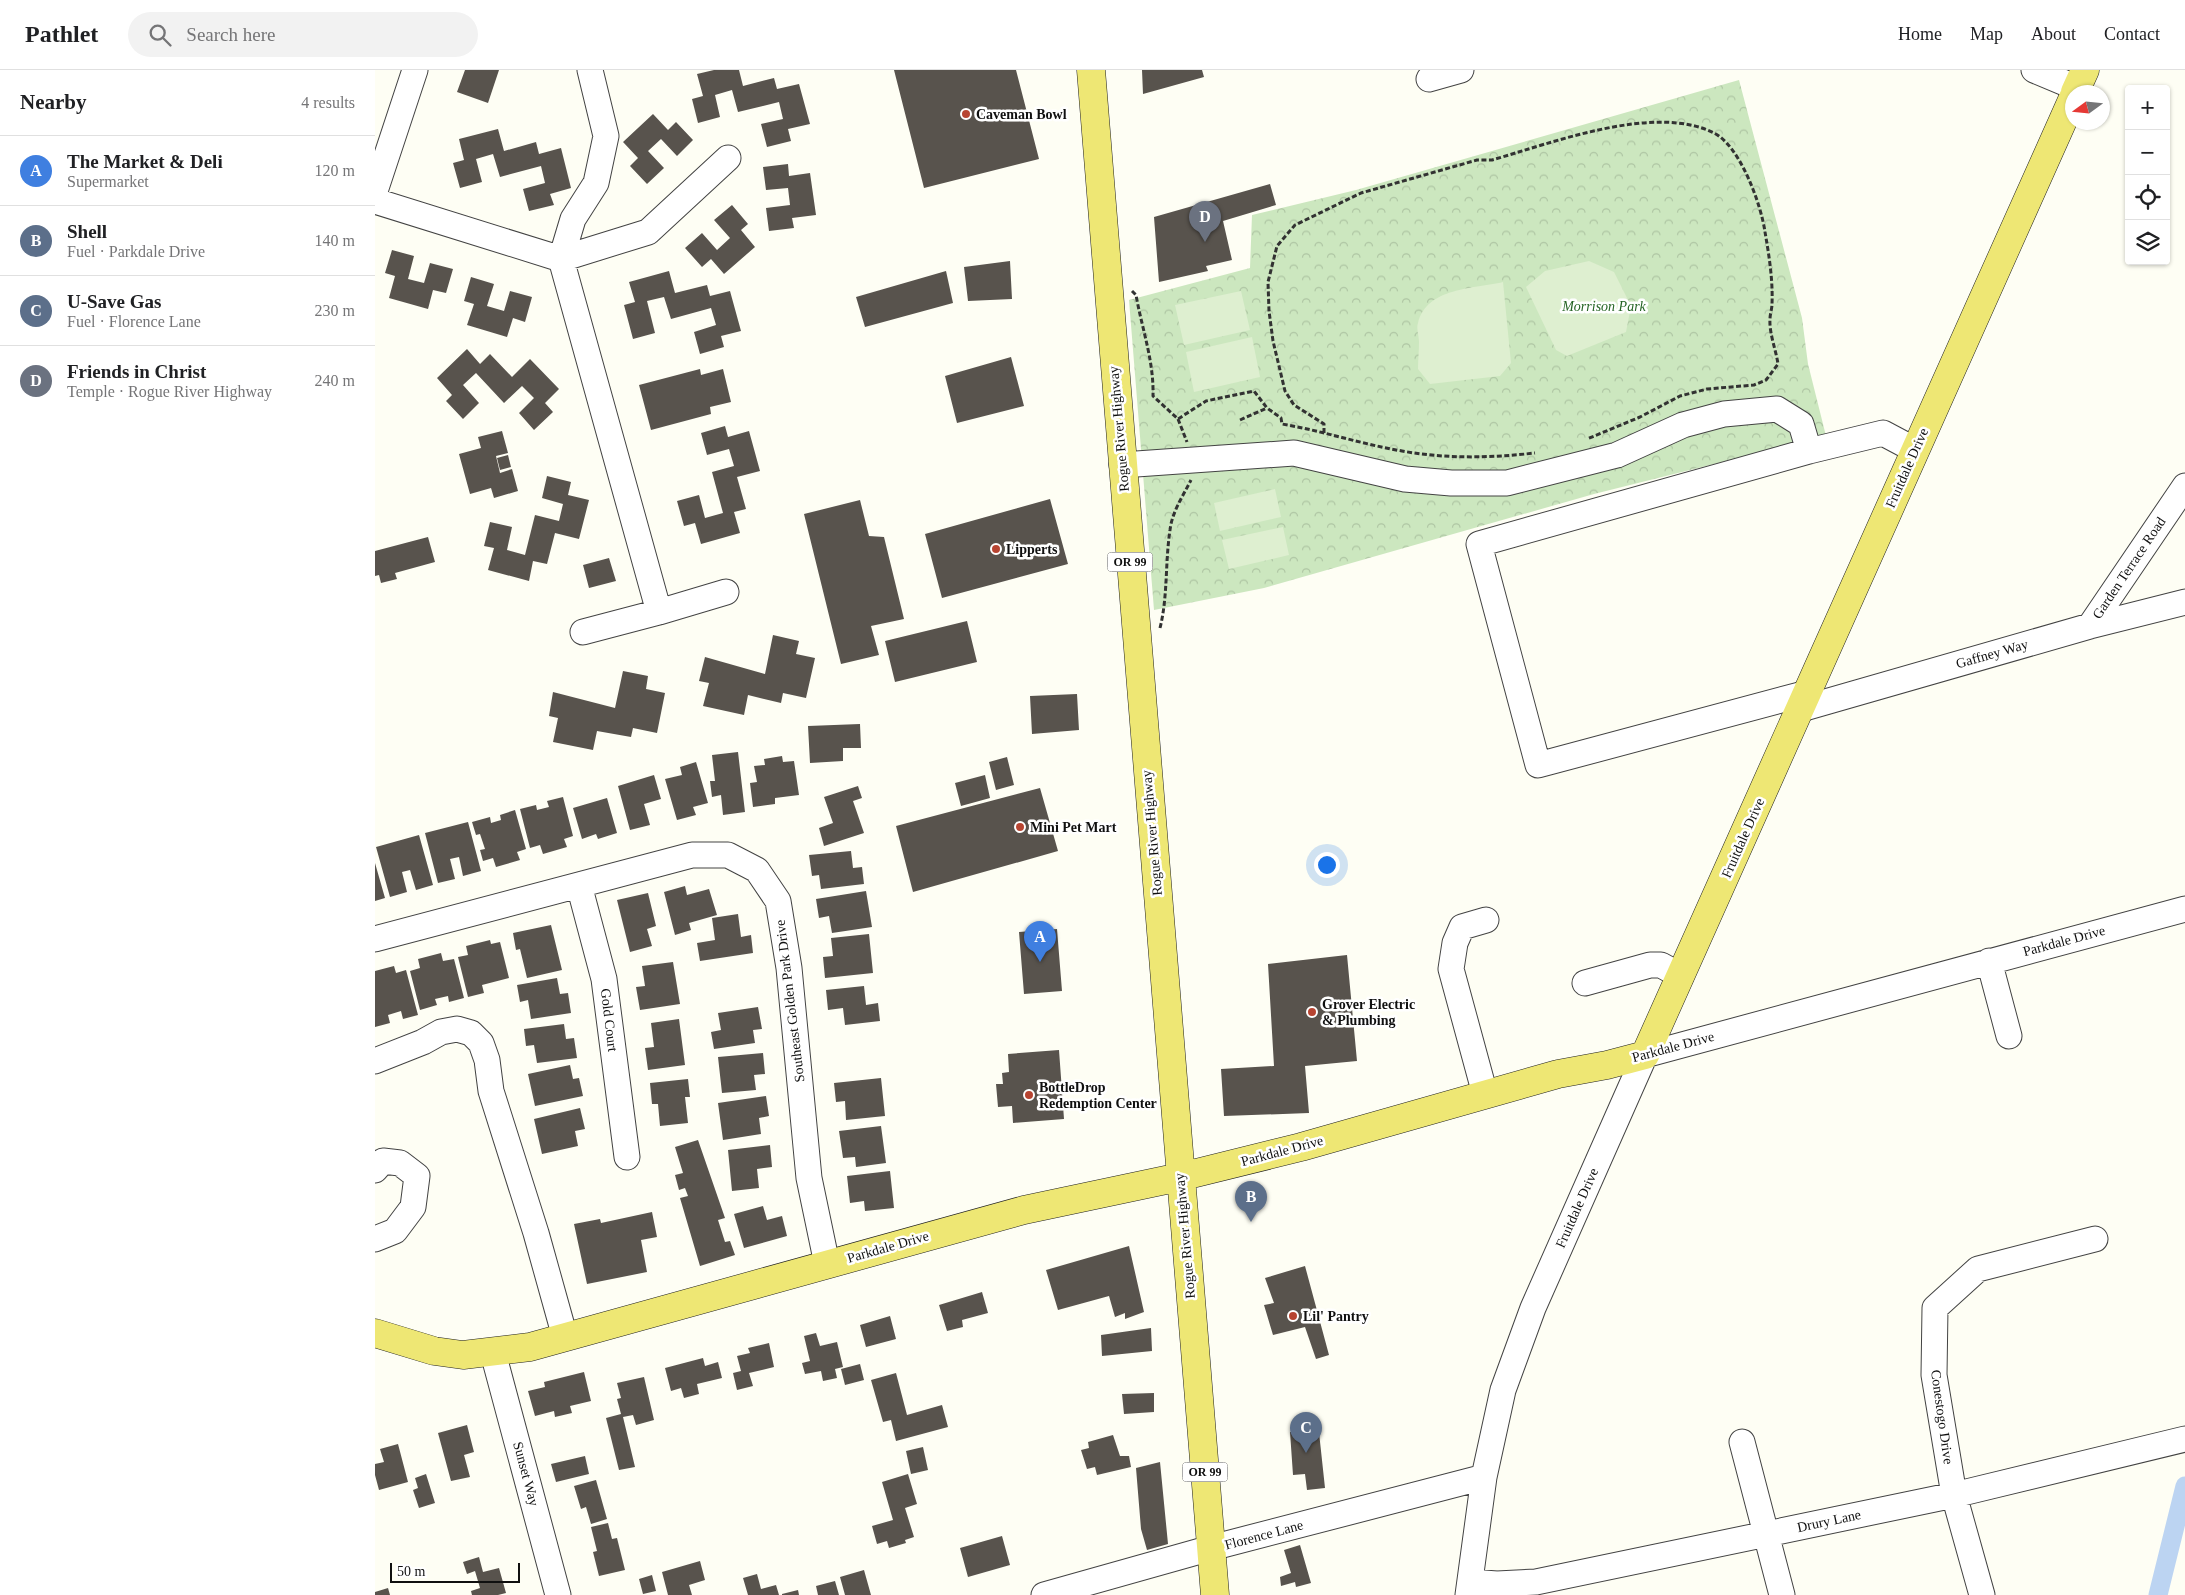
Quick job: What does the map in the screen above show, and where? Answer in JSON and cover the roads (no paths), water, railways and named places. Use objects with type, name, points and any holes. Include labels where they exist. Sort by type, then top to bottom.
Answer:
[{"type":"main road","name":"Rogue River Highway","points":[[1091,70],[1215,1595]]},
{"type":"main road","name":"Fruitdale Drive","points":[[1645,1055],[2065,114]]},
{"type":"main road","name":"Parkdale Drive","points":[[375,1333],[434,1351],[463,1355],[493,1353],[530,1347],[1024,1210],[1180,1177],[1301,1147],[1558,1074],[1607,1065],[1645,1055]]},
{"type":"street","points":[[375,191],[415,70]]},
{"type":"street","points":[[590,70],[606,136],[596,183],[573,219],[561,259],[659,612]]},
{"type":"street","points":[[1429,79],[1461,70]]},
{"type":"street","points":[[2034,70],[2072,85]]},
{"type":"street","points":[[375,201],[561,259],[648,232],[728,158]]},
{"type":"street","points":[[1122,465],[1294,453],[1405,479],[1451,483],[1507,483],[1617,455],[1683,425],[1724,414],[1777,409],[1801,424],[1809,451],[1883,433],[1915,450]]},
{"type":"street","name":"Gaffney Way","points":[[1809,451],[1479,544],[1537,765],[1804,701],[2185,602]]},
{"type":"street","name":"Garden Terrace Road","points":[[2091,626],[2185,486]]},
{"type":"street","points":[[583,632],[726,592]]},
{"type":"street","name":"Southeast Golden Park Drive","points":[[375,939],[692,855],[728,855],[757,870],[778,901],[789,968],[809,1178],[827,1264]]},
{"type":"street","name":"Gold Court","points":[[579,885],[604,979],[627,1156]]},
{"type":"street","name":"Parkdale Drive","points":[[1645,1055],[2185,909]]},
{"type":"street","points":[[1485,1094],[1451,969],[1455,943],[1462,927],[1486,920]]},
{"type":"street","points":[[1989,961],[2009,1036]]},
{"type":"street","points":[[1585,983],[1650,965],[1661,965],[1681,976]]},
{"type":"street","points":[[375,1061],[423,1042],[441,1032],[457,1029],[471,1033],[481,1044],[487,1060],[491,1091],[536,1233],[565,1337]]},
{"type":"street","name":"Fruitdale Drive","points":[[1469,1589],[1484,1477],[1503,1390],[1533,1308],[1645,1055]]},
{"type":"street","points":[[375,1170],[383,1161],[400,1163],[417,1176],[413,1208],[395,1231],[375,1239]]},
{"type":"street","name":"Conestogo Drive","points":[[1982,1595],[1954,1495],[1934,1375],[1935,1308],[1978,1269],[2095,1238]]},
{"type":"street","name":"Sunset Way","points":[[493,1353],[558,1595]]},
{"type":"street","name":"Drury Lane","points":[[1469,1589],[1497,1584],[1536,1582],[1954,1495],[2181,1440]]},
{"type":"street","points":[[1742,1442],[1782,1595]]},
{"type":"street","name":"Florence Lane","points":[[1044,1595],[1211,1548],[1484,1477]]},
{"type":"waterway","points":[[2158,1595],[2185,1486]]},
{"type":"place","name":"Caveman Bowl","points":[[966,114]]},
{"type":"place","name":"Friends in Christ","points":[[1205,242]]},
{"type":"place","name":"Lipperts","points":[[996,549]]},
{"type":"place","name":"Mini Pet Mart","points":[[1020,827]]},
{"type":"place","name":"The Market & Deli","points":[[1040,962]]},
{"type":"place","name":"Grover Electric & Plumbing","points":[[1312,1012]]},
{"type":"place","name":"BottleDrop Redemption Center","points":[[1029,1095]]},
{"type":"place","name":"Shell","points":[[1251,1222]]},
{"type":"place","name":"Lil' Pantry","points":[[1293,1316]]},
{"type":"place","name":"U-Save Gas","points":[[1306,1453]]},
{"type":"park label","name":"Morrison Park","points":[[1604,306]]}]
